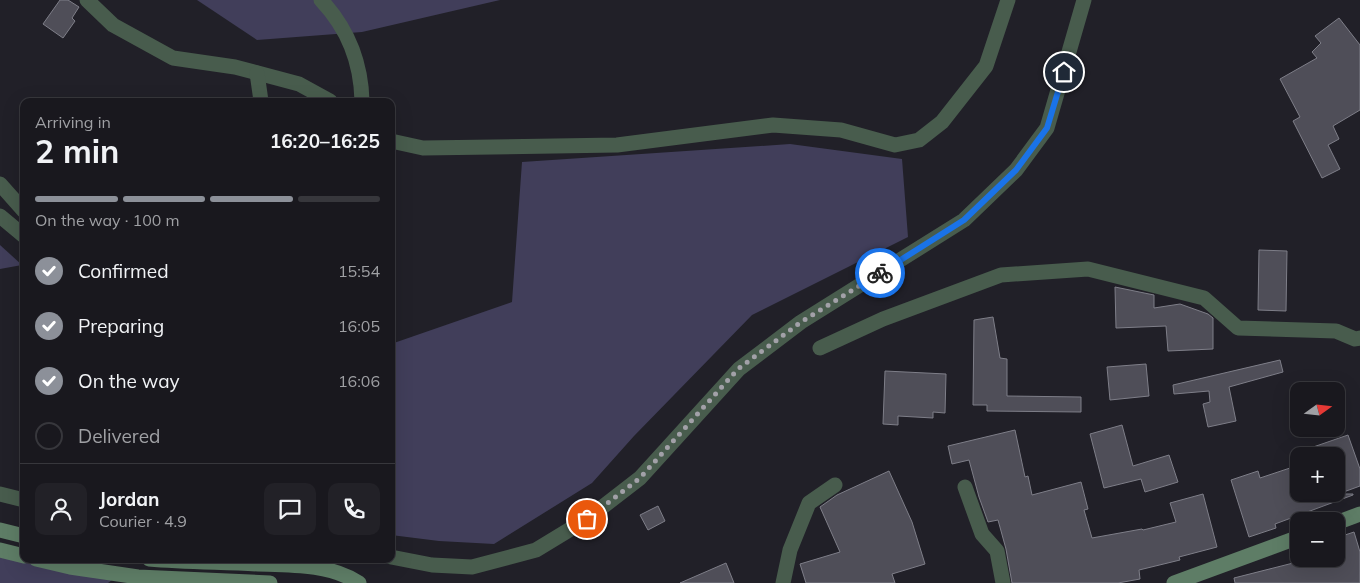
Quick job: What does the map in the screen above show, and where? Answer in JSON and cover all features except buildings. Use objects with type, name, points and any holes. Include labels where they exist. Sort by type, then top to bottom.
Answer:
[{"type":"main road","points":[[1345,520],[1360,514]]},
{"type":"main road","points":[[0,530],[20,535]]},
{"type":"main road","points":[[1174,583],[1290,540]]},
{"type":"main road","points":[[0,550],[20,555]]},
{"type":"main road","points":[[53,563],[144,580],[270,583]]},
{"type":"main road","points":[[144,580],[152,563]]},
{"type":"main road","points":[[247,563],[294,565],[330,570],[350,577],[359,583]]},
{"type":"street","points":[[87,0],[113,25],[173,58],[257,72],[299,84],[325,98]]},
{"type":"street","points":[[322,0],[342,24],[355,52],[362,98]]},
{"type":"street","points":[[395,142],[423,148],[617,145],[773,126],[840,130],[895,145],[919,140],[942,122],[986,66],[1008,0]]},
{"type":"street","points":[[395,558],[432,565],[472,567],[536,550],[587,519],[640,478],[738,369],[801,322],[964,220],[1016,170],[1047,128],[1084,0]]},
{"type":"street","points":[[257,72],[261,98]]},
{"type":"street","points":[[0,184],[20,206]]},
{"type":"street","points":[[0,216],[20,233]]},
{"type":"street","points":[[820,348],[883,319],[1001,275],[1088,269],[1204,298],[1238,328],[1336,331],[1355,339],[1360,338]]},
{"type":"street","points":[[783,583],[790,550],[809,503],[835,485]]},
{"type":"street","points":[[965,487],[982,534],[997,552],[1002,583]]},
{"type":"street","points":[[0,494],[20,499]]},
{"type":"shaded area","points":[[197,0],[500,0],[362,32],[257,40]]},
{"type":"shaded area","points":[[790,144],[902,159],[908,237],[752,315],[634,436],[592,483],[494,544],[439,541],[395,536],[395,343],[512,302],[522,162]]},
{"type":"shaded area","points":[[0,245],[20,263],[20,265],[0,269]]},
{"type":"shaded area","points":[[0,553],[20,558],[20,563],[41,563],[112,580],[108,583],[0,583]]},
{"type":"way so far","points":[[587,519],[640,478],[738,369],[801,322],[880,273]]},
{"type":"route","points":[[880,273],[964,220],[1016,170],[1047,128],[1064,72]]}]
